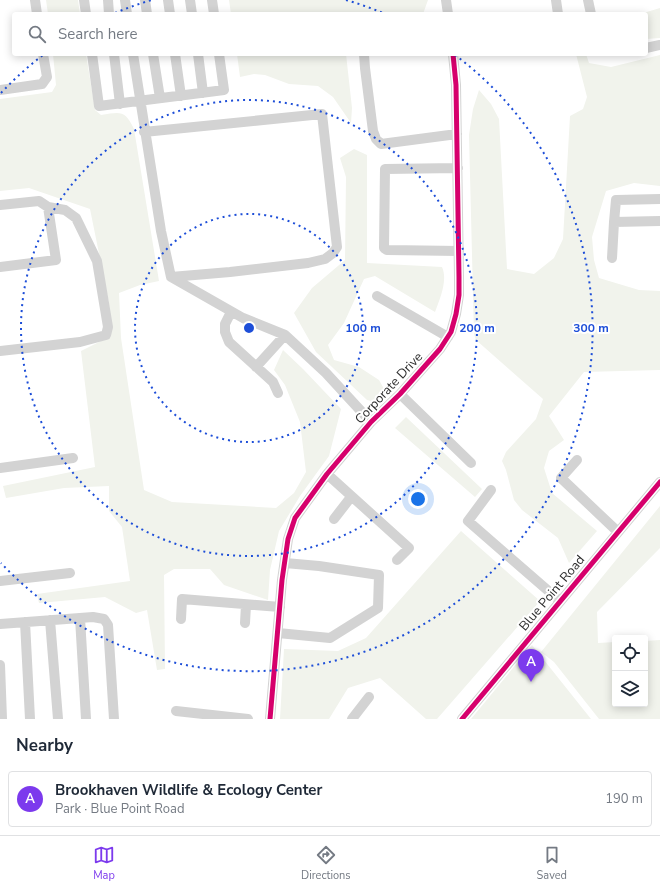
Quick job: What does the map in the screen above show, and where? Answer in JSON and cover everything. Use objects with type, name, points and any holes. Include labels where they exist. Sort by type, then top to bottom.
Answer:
[{"type":"street","points":[[35,0],[37,12]]},
{"type":"street","points":[[84,0],[86,12]]},
{"type":"street","points":[[108,0],[109,12]]},
{"type":"street","points":[[125,0],[127,12]]},
{"type":"street","points":[[145,0],[147,12]]},
{"type":"street","points":[[168,0],[170,12]]},
{"type":"street","points":[[190,0],[192,12]]},
{"type":"street","points":[[212,0],[214,12]]},
{"type":"street","points":[[446,0],[448,12]]},
{"type":"street","points":[[556,0],[558,12]]},
{"type":"street","points":[[588,0],[591,12]]},
{"type":"street","points":[[648,48],[660,45]]},
{"type":"street","points":[[0,90],[42,84],[46,77],[43,56]]},
{"type":"street","points":[[92,56],[99,106],[224,90],[219,56]]},
{"type":"street","points":[[114,56],[120,104]]},
{"type":"street","points":[[133,56],[139,101],[161,231],[176,291]]},
{"type":"street","points":[[153,56],[160,98]]},
{"type":"street","points":[[175,56],[181,96]]},
{"type":"street","points":[[198,56],[203,93]]},
{"type":"street","points":[[364,56],[373,130],[376,139],[381,144],[457,134]]},
{"type":"street","name":"Corporate Drive","points":[[270,719],[288,539],[295,518],[327,474],[371,422],[400,394],[440,349],[451,332],[456,314],[459,295],[458,168],[456,85],[452,56]]},
{"type":"street","points":[[144,132],[322,114],[338,247],[333,253],[325,259],[308,263],[173,278]]},
{"type":"street","points":[[458,168],[385,169],[383,229],[384,248],[387,250],[459,251]]},
{"type":"street","points":[[612,258],[616,200],[660,199]]},
{"type":"street","points":[[0,205],[39,201],[48,207],[65,210],[76,218],[97,261],[108,327],[106,335],[80,342],[0,351]]},
{"type":"street","points":[[0,267],[56,260],[48,207]]},
{"type":"street","points":[[614,222],[660,221]]},
{"type":"street","points":[[173,278],[197,295],[243,318],[289,338],[326,373],[371,422]]},
{"type":"street","points":[[377,296],[448,337]]},
{"type":"street","points":[[231,312],[225,324],[225,332],[229,342],[273,382],[278,393]]},
{"type":"street","points":[[256,367],[289,338]]},
{"type":"street","points":[[400,394],[471,463]]},
{"type":"street","points":[[0,468],[73,458]]},
{"type":"street","points":[[577,460],[561,478],[618,532]]},
{"type":"street","points":[[327,474],[409,548],[397,560]]},
{"type":"street","name":"Blue Point Road","points":[[462,719],[660,482]]},
{"type":"street","points":[[491,490],[468,521],[560,601]]},
{"type":"street","points":[[334,519],[351,497]]},
{"type":"street","points":[[278,633],[330,638],[378,608],[379,575],[319,566],[285,564]]},
{"type":"street","points":[[0,580],[70,573]]},
{"type":"street","points":[[181,619],[182,600],[280,607]]},
{"type":"street","points":[[244,623],[246,605]]},
{"type":"street","points":[[0,624],[93,617],[104,619],[108,625],[114,719]]},
{"type":"street","points":[[80,618],[86,719]]},
{"type":"street","points":[[50,620],[58,719]]},
{"type":"street","points":[[25,622],[30,719]]},
{"type":"street","points":[[0,666],[2,719]]},
{"type":"street","points":[[352,719],[369,697]]},
{"type":"street","points":[[176,711],[248,719]]},
{"type":"shaded area","points":[[46,0],[78,0],[80,12],[48,12]]},
{"type":"shaded area","points":[[229,0],[428,0],[424,12],[231,12]]},
{"type":"shaded area","points":[[660,8],[660,38],[648,39],[648,12],[647,12]]},
{"type":"shaded area","points":[[660,55],[660,186],[634,183],[606,191],[592,237],[594,260],[599,278],[639,290],[660,291],[660,370],[584,372],[549,416],[564,440],[549,451],[544,468],[552,493],[597,531],[569,563],[558,538],[522,510],[514,500],[502,461],[506,452],[536,419],[543,399],[476,340],[474,334],[469,135],[473,109],[479,90],[491,104],[499,119],[507,269],[534,274],[554,258],[563,239],[570,116],[583,109],[587,97],[577,56],[587,56],[589,63],[611,67]]},
{"type":"shaded area","points":[[53,56],[86,56],[95,110],[101,115],[118,113],[125,115],[134,129],[159,281],[140,285],[119,293],[121,338],[144,490],[172,502],[276,508],[294,493],[306,472],[300,422],[285,385],[274,370],[283,350],[341,409],[329,456],[300,496],[279,531],[270,570],[268,600],[224,585],[210,569],[174,569],[164,575],[165,669],[157,670],[147,610],[136,613],[105,597],[39,603],[37,594],[130,581],[122,527],[109,511],[109,486],[64,488],[6,498],[3,486],[95,467],[81,351],[111,336],[109,303],[90,209],[29,188],[0,191],[0,99],[52,92],[56,85]]},
{"type":"shaded area","points":[[237,56],[346,56],[352,108],[351,123],[333,97],[318,86],[289,84],[265,75],[254,74],[240,77]]},
{"type":"shaded area","points":[[354,149],[367,155],[367,263],[442,267],[444,272],[443,290],[435,312],[375,276],[364,279],[344,323],[328,345],[334,360],[359,367],[379,380],[388,396],[379,403],[367,400],[316,352],[294,313],[312,288],[345,260],[346,177],[340,158]]},
{"type":"shaded area","points":[[406,417],[482,489],[475,497],[395,428]]},
{"type":"shaded area","points":[[660,506],[660,548],[597,612],[598,643],[612,642],[612,707],[648,707],[648,641],[660,640],[660,719],[599,719],[554,662],[541,652]]},
{"type":"shaded area","points":[[461,531],[540,601],[437,719],[426,719],[380,678],[348,688],[329,719],[280,719],[284,649],[338,651],[366,638]]},
{"type":"shaded area","points":[[532,645],[591,719],[471,719]]},
{"type":"cycle path","points":[[270,719],[282,580],[288,539],[295,518],[327,474],[371,422],[400,394],[440,349],[451,332],[456,314],[459,295],[459,277],[456,85],[453,56]]},
{"type":"cycle path","points":[[462,719],[660,482]]},
{"type":"place","name":"Brookhaven Wildlife & Ecology Center","points":[[531,682]]}]
